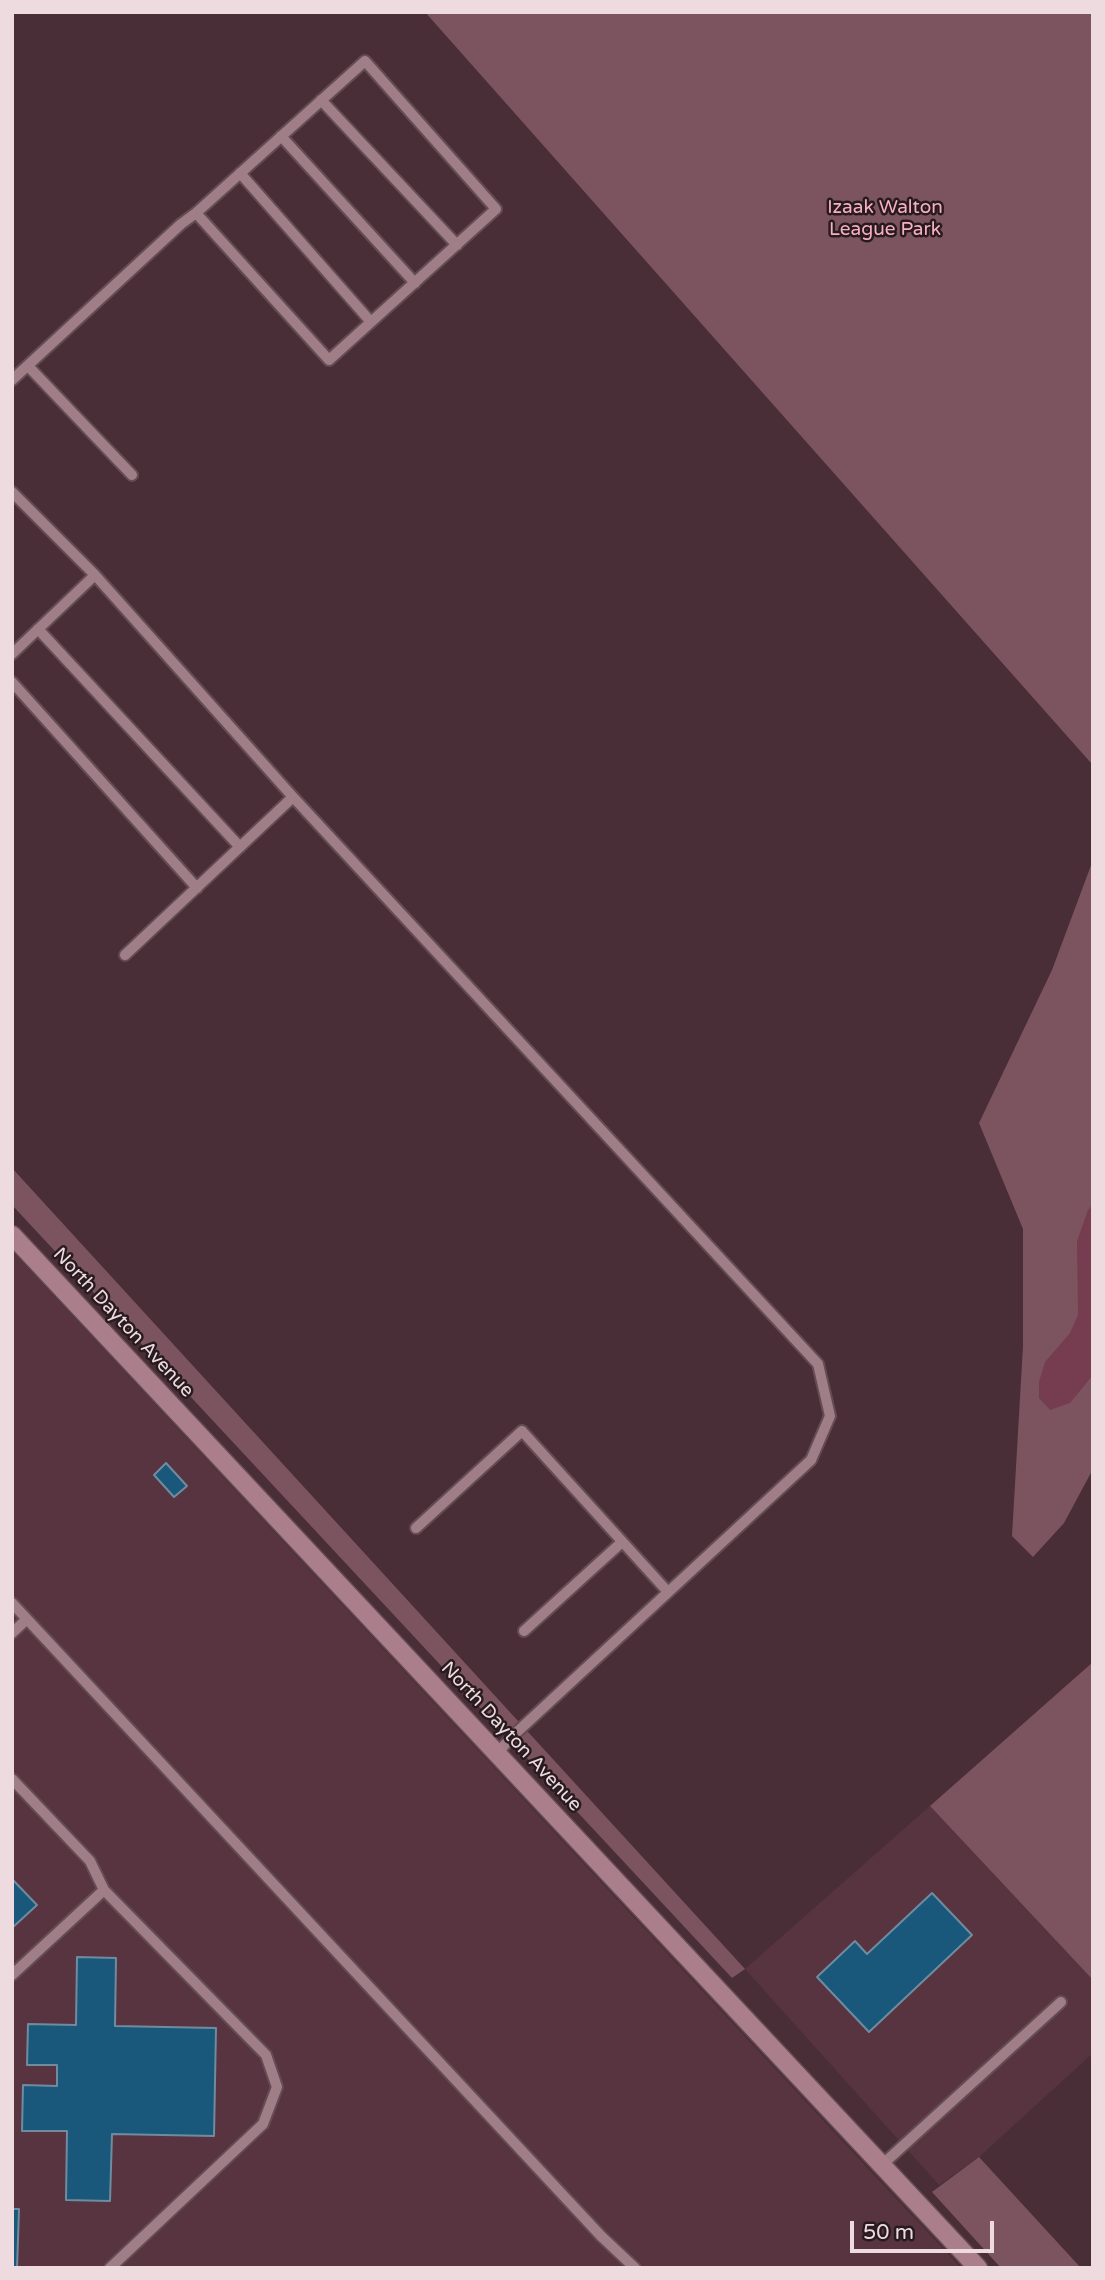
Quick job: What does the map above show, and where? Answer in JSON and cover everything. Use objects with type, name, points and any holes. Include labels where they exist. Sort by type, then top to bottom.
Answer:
[{"type":"main road","name":"North Dayton Avenue","points":[[12,1235],[978,2268]]},
{"type":"lane","points":[[12,380],[181,224],[365,61],[496,209],[329,360],[196,213]]},
{"type":"lane","points":[[321,100],[457,245]]},
{"type":"lane","points":[[281,136],[415,283]]},
{"type":"lane","points":[[240,173],[372,321]]},
{"type":"lane","points":[[28,366],[132,475]]},
{"type":"lane","points":[[12,492],[95,575],[293,797],[818,1363],[831,1416],[811,1460],[497,1753]]},
{"type":"lane","points":[[12,654],[95,575]]},
{"type":"lane","points":[[38,629],[240,847]]},
{"type":"lane","points":[[12,682],[197,888]]},
{"type":"lane","points":[[125,956],[293,797]]},
{"type":"lane","points":[[416,1528],[523,1431],[668,1592]]},
{"type":"lane","points":[[524,1631],[622,1542]]},
{"type":"lane","points":[[12,1603],[600,2236],[635,2268]]},
{"type":"lane","points":[[12,1633],[27,1619]]},
{"type":"lane","points":[[12,1779],[90,1861],[104,1890],[266,2055],[277,2087],[263,2124],[110,2268]]},
{"type":"lane","points":[[12,1975],[104,1890]]},
{"type":"lane","points":[[883,2164],[1062,2002]]},
{"type":"shaded area","points":[[1093,1204],[1093,1375],[1070,1403],[1050,1410],[1039,1398],[1039,1382],[1045,1362],[1070,1333],[1078,1315],[1077,1241],[1088,1210]]},
{"type":"shaded area","points":[[12,1251],[961,2268],[12,2268]]},
{"type":"shaded area","points":[[930,1806],[1093,1980],[1093,2053],[979,2157],[939,2185],[745,1969]]},
{"type":"green space","name":"Izaak Walton League Park","points":[[425,12],[1093,12],[1093,768],[1091,763]]},
{"type":"green space","points":[[1093,860],[1093,1469],[1064,1523],[1033,1557],[1012,1536],[1023,1346],[1023,1229],[979,1123],[1052,970]]},
{"type":"green space","points":[[12,1168],[745,1969],[732,1978],[12,1205]]},
{"type":"green space","points":[[1093,1662],[1093,1980],[930,1806]]},
{"type":"green space","points":[[979,2157],[1081,2268],[1001,2268],[932,2192]]},
{"type":"building","points":[[166,1463],[187,1486],[174,1497],[154,1475]]},
{"type":"building","points":[[12,1879],[37,1905],[12,1928]]},
{"type":"building","points":[[932,1893],[972,1935],[869,2032],[817,1977],[855,1941],[867,1954]]},
{"type":"building","points":[[77,1957],[116,1958],[115,2026],[216,2028],[214,2136],[112,2134],[110,2201],[66,2200],[67,2131],[22,2131],[23,2085],[57,2086],[57,2065],[27,2065],[28,2024],[76,2025]]},
{"type":"building","points":[[12,2209],[19,2209],[17,2268],[12,2268]]}]
